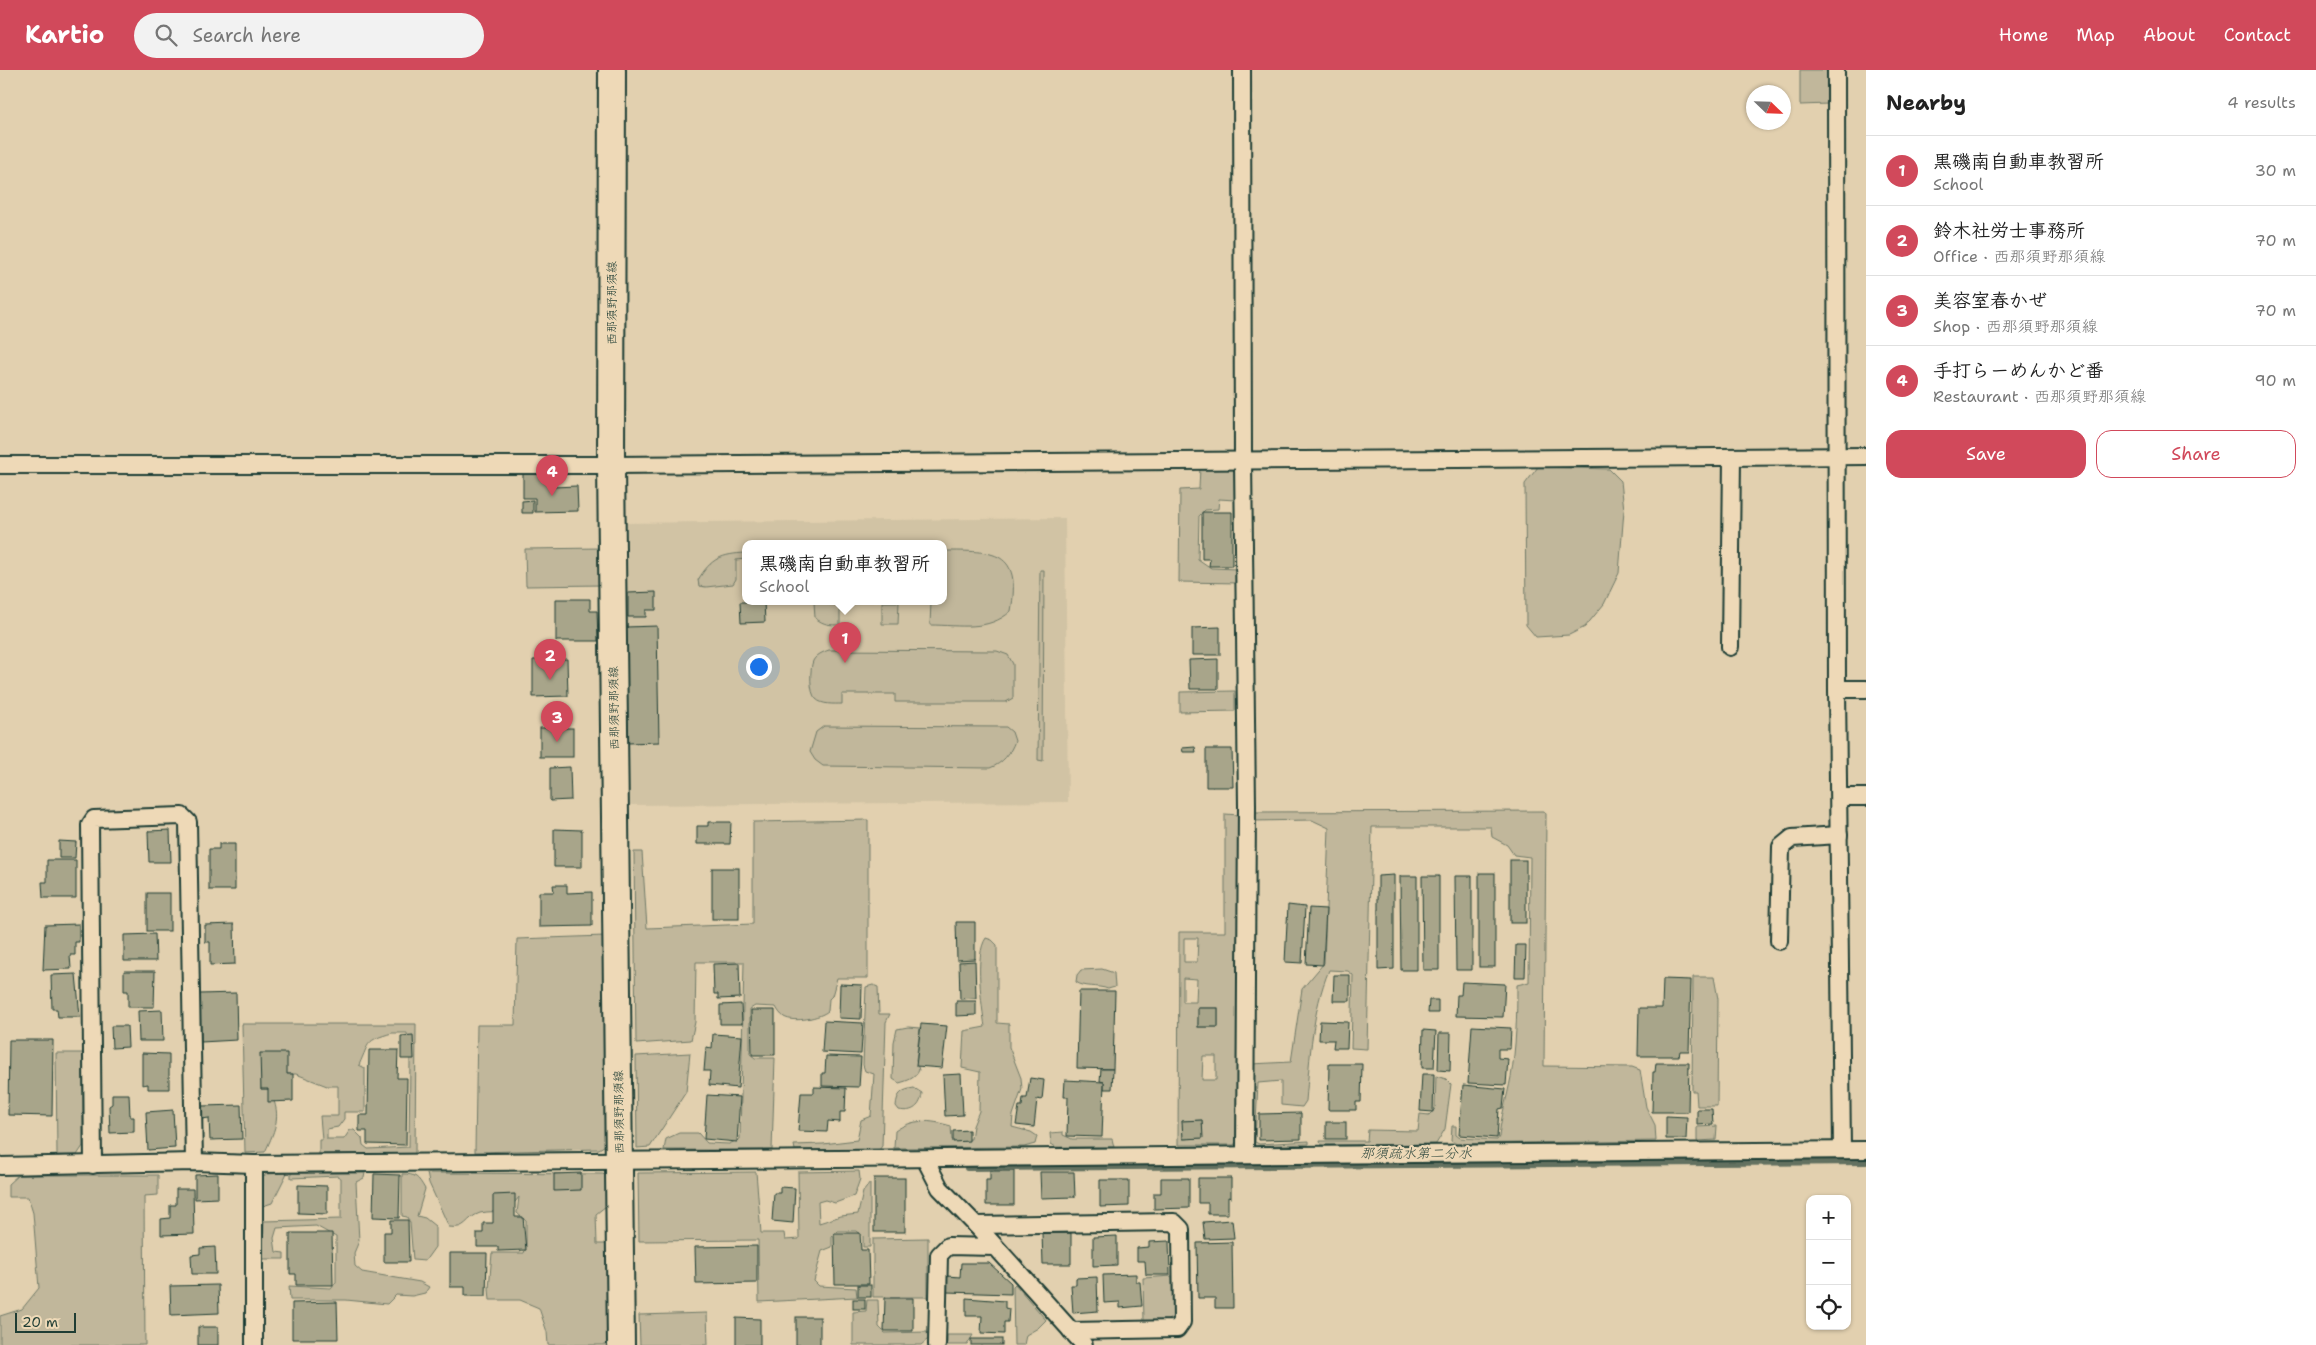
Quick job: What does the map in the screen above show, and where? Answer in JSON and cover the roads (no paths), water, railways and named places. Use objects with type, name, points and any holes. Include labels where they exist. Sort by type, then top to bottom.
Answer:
[{"type":"main road","name":"西那須野那須線","points":[[612,70],[611,465],[621,1345]]},
{"type":"street","points":[[1242,70],[1243,461],[1247,806],[1245,1153]]},
{"type":"street","points":[[1836,70],[1837,690],[1842,1150]]},
{"type":"street","points":[[0,465],[611,465],[1866,456]]},
{"type":"street","points":[[1730,647],[1732,458]]},
{"type":"street","points":[[1837,690],[1866,689]]},
{"type":"street","points":[[1838,797],[1866,797]]},
{"type":"street","points":[[93,1165],[90,825],[94,819],[182,816],[188,822],[194,1162]]},
{"type":"street","points":[[1779,941],[1781,847],[1792,838],[1839,835]]},
{"type":"street","points":[[0,1166],[194,1162],[254,1164],[925,1159],[1245,1153],[1866,1150]]},
{"type":"street","points":[[925,1159],[940,1188],[976,1225],[1084,1345]]},
{"type":"street","points":[[254,1164],[254,1345]]},
{"type":"street","points":[[976,1225],[1174,1222],[1181,1229],[1182,1322],[1177,1329],[1071,1330]]},
{"type":"street","points":[[938,1345],[939,1255],[948,1246],[995,1247]]},
{"type":"waterway","name":"那須疏水第二分水","points":[[967,1168],[1866,1162]]},
{"type":"place","name":"手打らーめんかど番","points":[[552,496]]},
{"type":"place","name":"黒磯南自動車教習所","points":[[845,663]]},
{"type":"place","name":"鈴木社労士事務所","points":[[550,680]]},
{"type":"place","name":"美容室春かぜ","points":[[557,742]]}]
